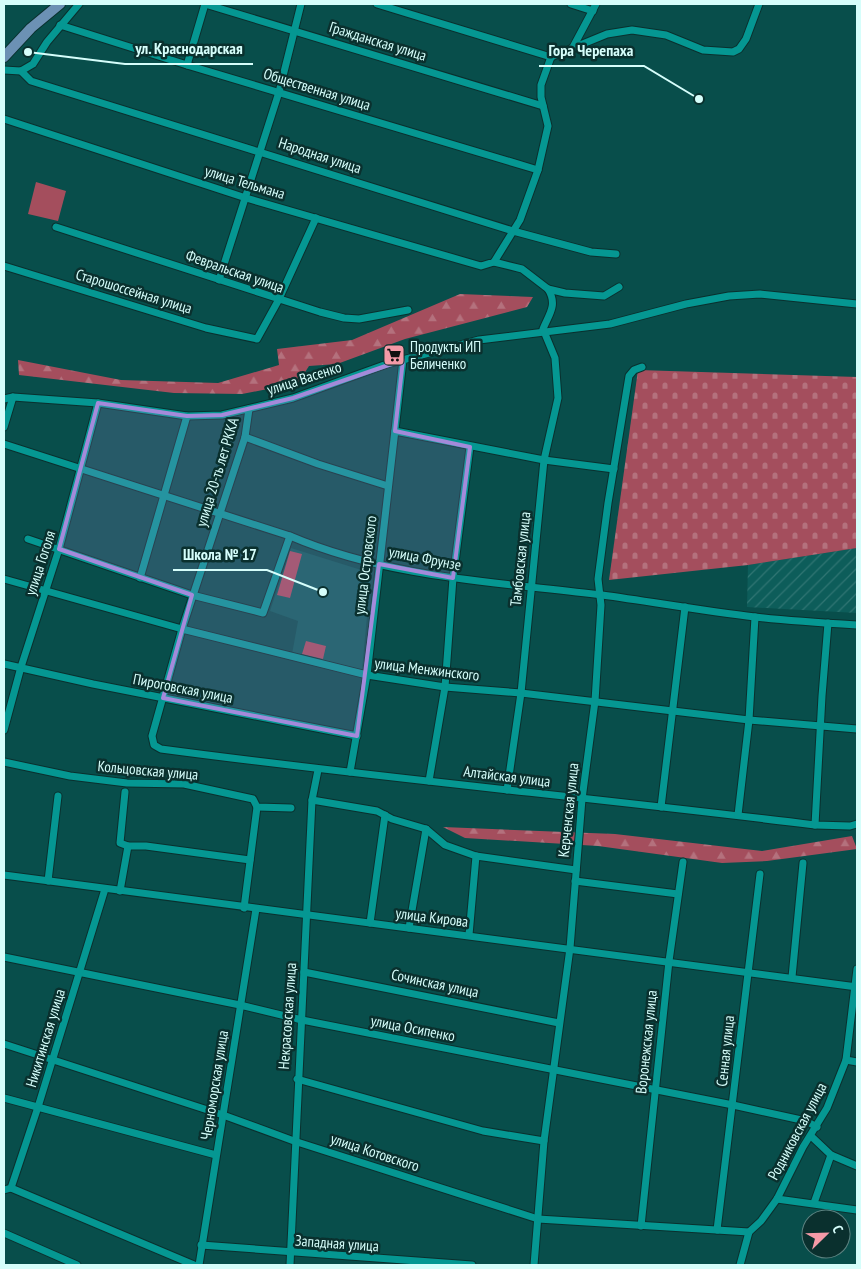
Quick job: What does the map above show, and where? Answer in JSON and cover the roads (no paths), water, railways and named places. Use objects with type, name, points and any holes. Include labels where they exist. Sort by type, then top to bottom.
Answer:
[{"type":"main road","points":[[4,56],[31,28],[60,4]]},
{"type":"street","points":[[4,70],[20,71],[33,64],[60,25],[79,4]]},
{"type":"street","points":[[187,65],[205,4]]},
{"type":"street","name":"Гражданская улица","points":[[205,4],[543,106]]},
{"type":"street","points":[[219,280],[279,92],[293,29],[301,4]]},
{"type":"street","points":[[377,4],[552,57],[607,34],[643,30],[666,35],[691,47],[719,52],[733,52],[739,49],[746,40],[758,4]]},
{"type":"street","points":[[571,4],[594,7],[571,49]]},
{"type":"street","name":"Общественная улица","points":[[60,25],[538,170]]},
{"type":"street","points":[[544,333],[543,329],[554,302],[548,289],[522,269],[494,262],[520,220],[538,170],[548,126],[543,106],[541,85],[552,57]]},
{"type":"street","name":"Народная улица","points":[[20,71],[30,81],[261,151],[514,231],[591,252],[616,254]]},
{"type":"street","name":"улица Тельмана","points":[[4,119],[246,198],[481,266],[494,262]]},
{"type":"street","points":[[278,301],[316,218]]},
{"type":"street","name":"Февральская улица","points":[[56,228],[219,280],[278,301],[344,318],[359,318],[408,310]]},
{"type":"street","name":"Старошоссейная улица","points":[[4,266],[206,328],[257,339],[278,301]]},
{"type":"street","points":[[548,289],[604,296],[619,287]]},
{"type":"street","name":"улица Васенко","points":[[4,399],[13,397],[98,403],[187,416],[222,415],[293,398],[403,360],[479,340],[610,324],[686,304],[729,296],[760,294],[857,304]]},
{"type":"street","name":"Тамбовская улица","points":[[507,790],[521,693],[544,460],[559,386],[555,358],[544,333]]},
{"type":"street","name":"улица Островского","points":[[350,772],[366,675],[403,360]]},
{"type":"street","name":"Керченская улица","points":[[534,1265],[544,1142],[570,948],[582,800],[594,701],[601,605],[598,579],[629,376],[634,370],[642,367]]},
{"type":"street","points":[[4,427],[13,397]]},
{"type":"street","name":"улица Гоголя","points":[[4,730],[21,667],[59,549],[98,403]]},
{"type":"street","name":"улица 20-ть лет РККА","points":[[154,745],[152,736],[162,698],[192,595],[244,437],[249,409]]},
{"type":"street","points":[[140,578],[187,416]]},
{"type":"street","points":[[395,431],[544,460],[614,469]]},
{"type":"street","points":[[244,437],[318,464],[388,486]]},
{"type":"street","name":"улица Фрунзе","points":[[4,444],[219,515],[290,536],[326,552],[379,564],[453,578],[531,589],[599,595],[755,617],[857,625]]},
{"type":"street","points":[[429,781],[445,687],[453,578],[470,447]]},
{"type":"street","points":[[28,539],[192,595],[263,613],[290,536]]},
{"type":"street","name":"улица Менжинского","points":[[4,579],[182,629],[366,675],[445,687],[521,693],[672,709],[749,720],[857,730]]},
{"type":"street","points":[[661,807],[685,607]]},
{"type":"street","points":[[738,815],[749,720],[755,617]]},
{"type":"street","points":[[815,825],[828,623]]},
{"type":"street","name":"Пироговская улица","points":[[4,664],[162,698],[357,736]]},
{"type":"street","name":"Алтайская улица","points":[[154,745],[161,749],[318,770],[350,772],[582,800],[738,815],[815,825],[850,826],[857,824]]},
{"type":"street","name":"Кольцовская улица","points":[[4,762],[70,776],[127,782],[184,784],[253,799],[257,807],[289,808]]},
{"type":"street","name":"Некрасовская улица","points":[[290,1265],[294,1141],[308,914],[312,800],[318,770]]},
{"type":"street","points":[[125,792],[120,843],[128,846],[146,846],[250,860]]},
{"type":"street","points":[[48,881],[58,796]]},
{"type":"street","points":[[312,800],[377,811],[426,829],[445,845],[476,856],[576,870]]},
{"type":"street","points":[[244,908],[257,807]]},
{"type":"street","points":[[370,923],[381,832],[385,815]]},
{"type":"street","points":[[409,928],[422,842],[426,829]]},
{"type":"street","points":[[120,891],[128,846]]},
{"type":"street","points":[[469,935],[476,856]]},
{"type":"street","name":"Воронежская улица","points":[[641,1226],[669,961],[683,862]]},
{"type":"street","points":[[792,977],[804,863]]},
{"type":"street","name":"Сенная улица","points":[[717,1230],[760,874]]},
{"type":"street","name":"улица Кирова","points":[[4,875],[244,908],[308,914],[856,986]]},
{"type":"street","points":[[575,881],[678,894]]},
{"type":"street","name":"Никитинская улица","points":[[7,1189],[38,1107],[51,1059],[80,973],[105,889]]},
{"type":"street","name":"Черноморская улица","points":[[199,1265],[200,1245],[256,909]]},
{"type":"street","name":"улица Осипенко","points":[[4,957],[554,1071],[733,1104],[817,1126]]},
{"type":"street","name":"Родниковская улица","points":[[740,1265],[749,1232],[761,1221],[777,1199],[817,1126],[846,1060],[857,969]]},
{"type":"street","name":"Сочинская улица","points":[[304,972],[559,1023]]},
{"type":"street","name":"улица Котовского","points":[[4,1044],[223,1115],[294,1141],[538,1219],[749,1232]]},
{"type":"street","points":[[846,1060],[857,1062]]},
{"type":"street","points":[[297,1079],[483,1131],[544,1142]]},
{"type":"street","points":[[4,1098],[216,1155]]},
{"type":"street","points":[[811,1136],[831,1155],[857,1166]]},
{"type":"street","points":[[814,1203],[831,1155]]},
{"type":"street","points":[[7,1189],[194,1265]]},
{"type":"street","points":[[777,1199],[857,1210]]},
{"type":"street","points":[[4,1233],[77,1265]]},
{"type":"street","name":"Западная улица","points":[[200,1245],[472,1265]]},
{"type":"place","name":"ул. Краснодарская","points":[[28,52]]},
{"type":"place","name":"Гора Черепаха","points":[[699,99]]},
{"type":"place","name":"Продукты ИП Беличенко","points":[[394,355]]},
{"type":"place","name":"Школа № 17","points":[[323,592]]}]
